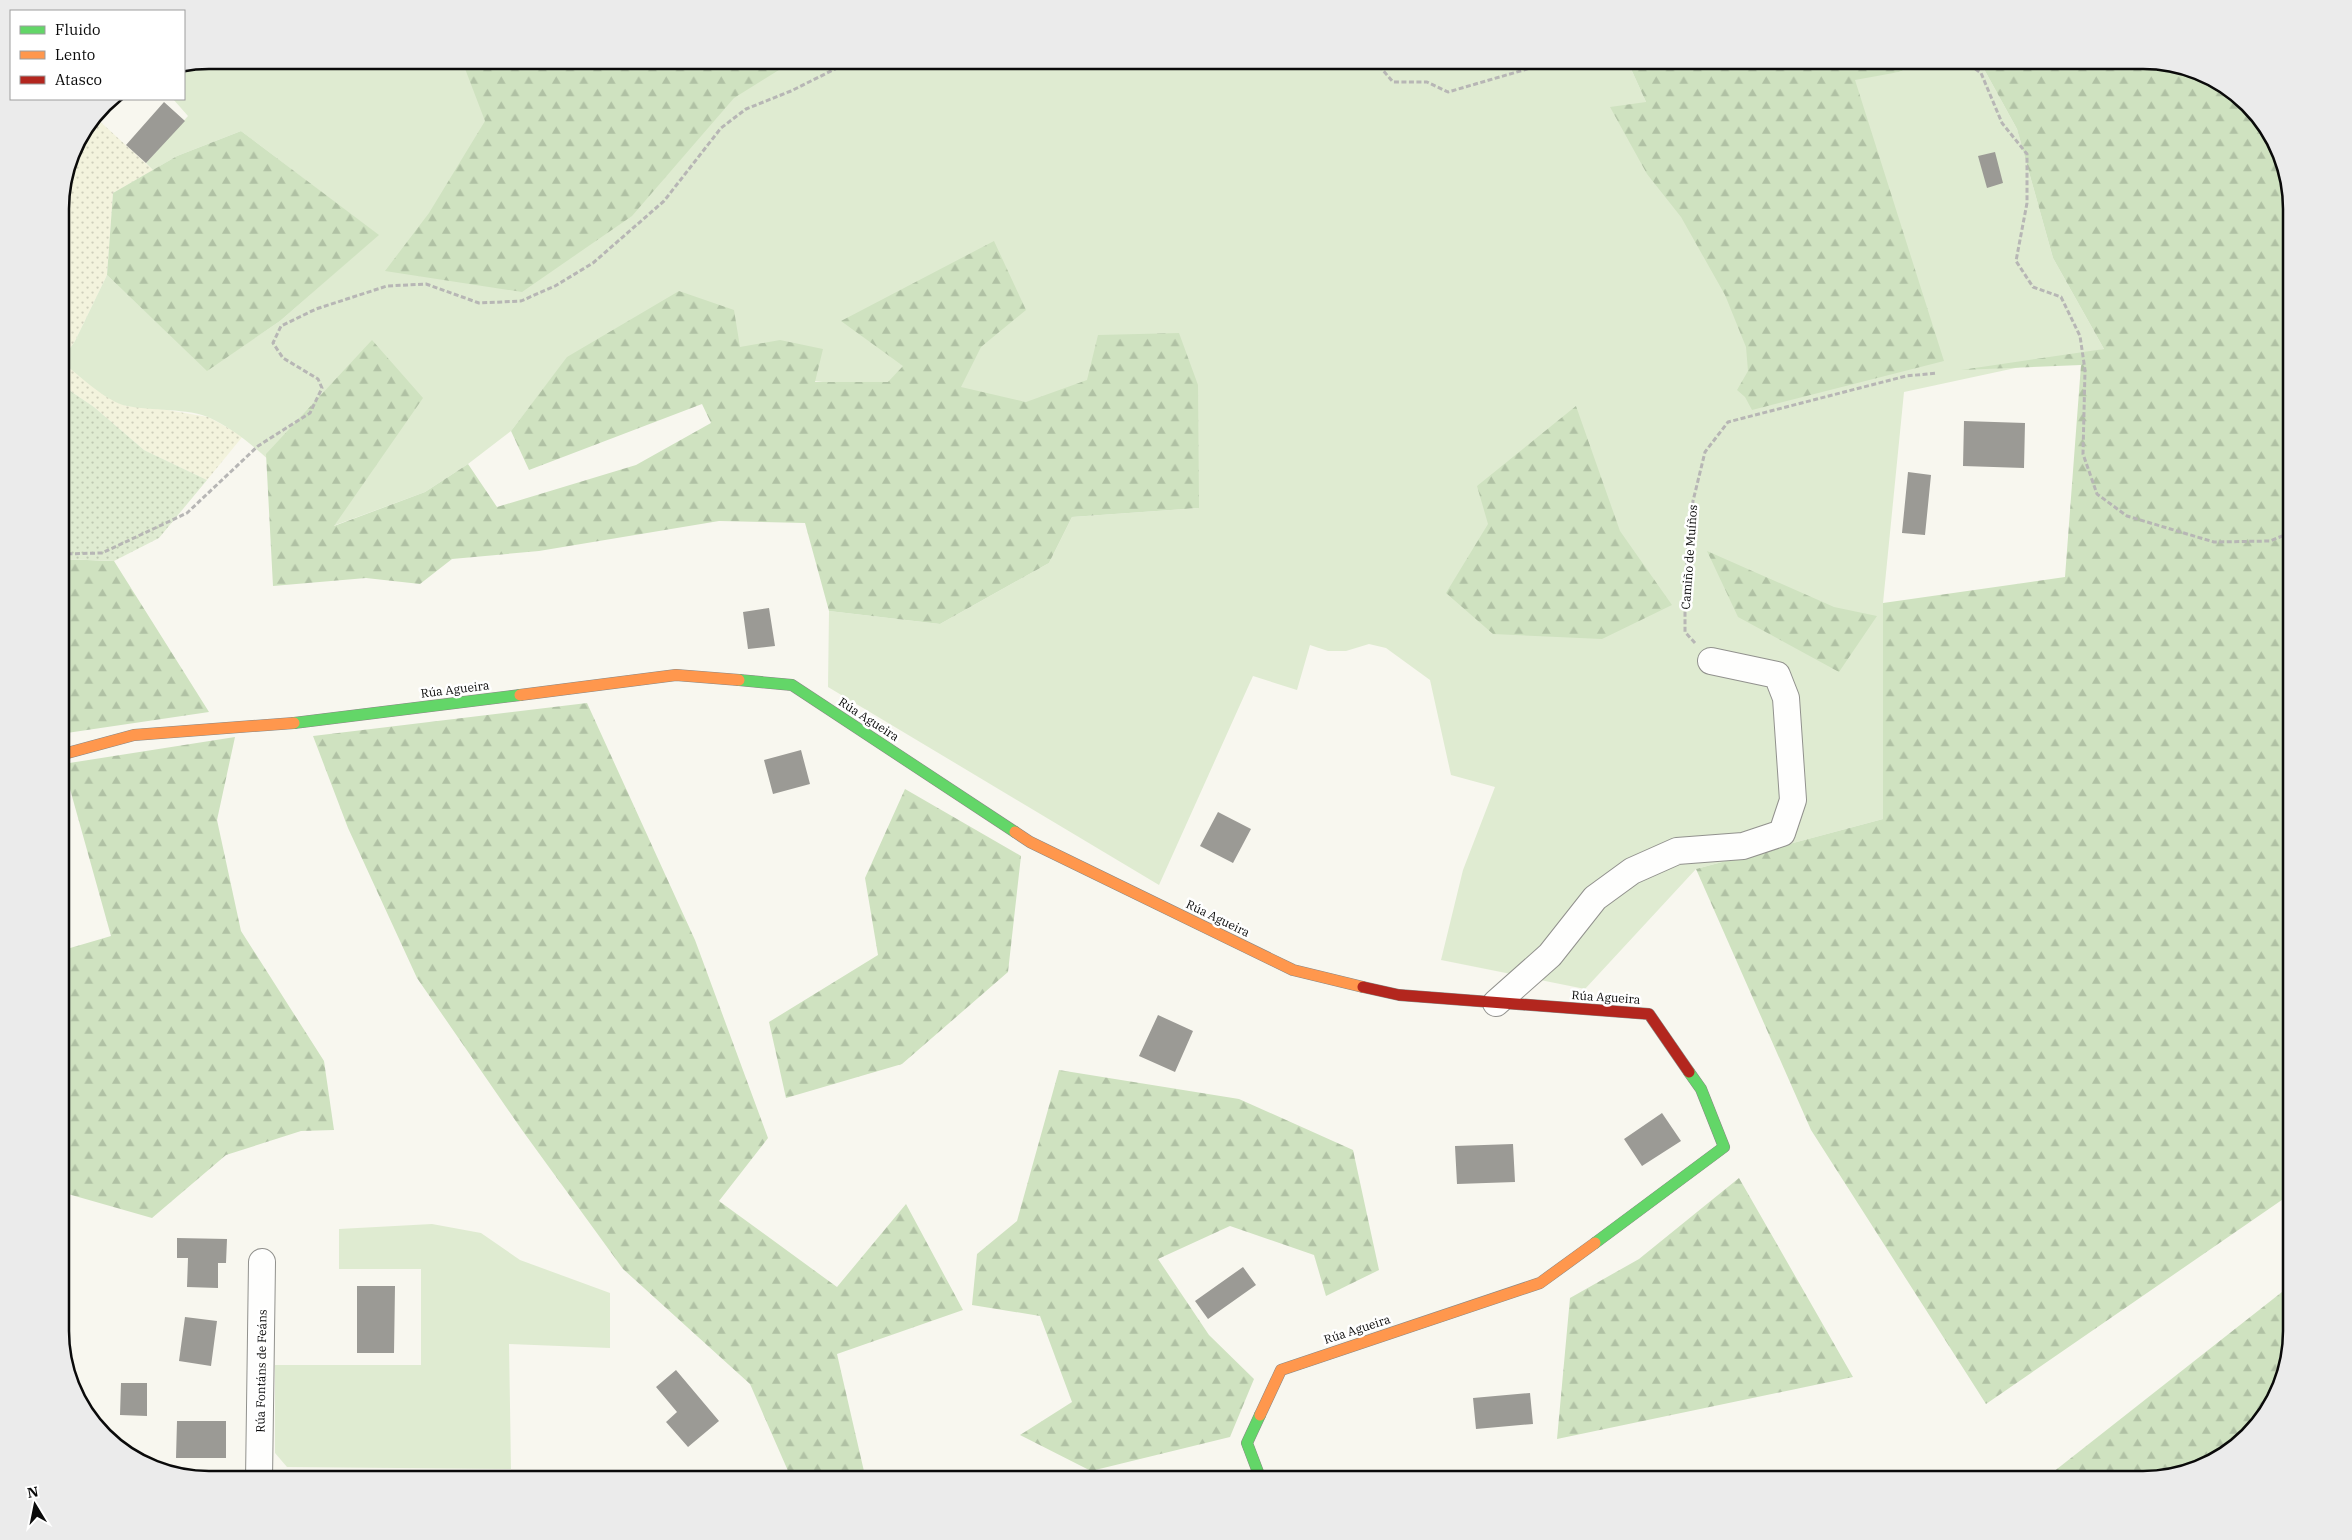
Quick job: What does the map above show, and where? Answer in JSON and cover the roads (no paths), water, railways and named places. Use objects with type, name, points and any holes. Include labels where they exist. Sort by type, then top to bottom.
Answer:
[{"type":"street","points":[[1496,1002],[1550,955],[1595,898],[1632,871],[1677,851],[1743,846],[1782,832],[1794,800],[1786,698],[1777,675],[1711,661]]},
{"type":"street","name":"Rúa Agueira","points":[[69,753],[134,735],[280,725],[676,675],[792,685],[1030,842],[1293,970],[1399,995],[1649,1014],[1701,1089],[1724,1147],[1540,1283],[1281,1370],[1247,1443],[1258,1471]]},
{"type":"street","name":"Rúa Fontáns de Feáns","points":[[259,1471],[262,1262]]}]
